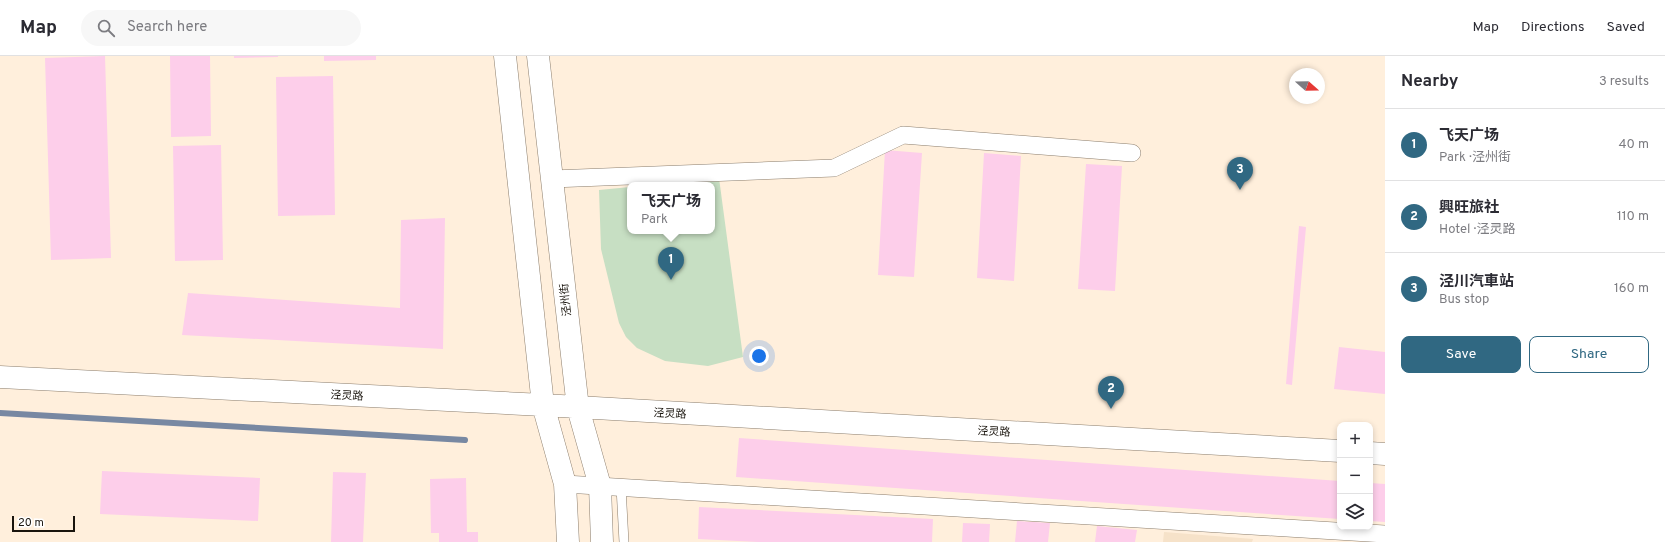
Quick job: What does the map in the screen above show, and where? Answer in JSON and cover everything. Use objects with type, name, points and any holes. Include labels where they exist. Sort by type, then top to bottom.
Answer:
[{"type":"main road","points":[[505,56],[543,405],[565,484],[568,542]]},
{"type":"main road","name":"泾州街","points":[[538,56],[578,408],[610,487],[602,542]]},
{"type":"main road","name":"泾灵路","points":[[0,377],[543,405],[1337,451]]},
{"type":"main road","points":[[1373,453],[1385,454]]},
{"type":"street","points":[[552,179],[834,168],[903,135],[1132,152]]},
{"type":"street","points":[[565,484],[1385,534]]},
{"type":"lane","points":[[610,487],[624,542]]},
{"type":"shaded area","points":[[1164,532],[1253,539],[1252,542],[1163,542]]},
{"type":"green space","points":[[719,178],[743,357],[708,366],[665,361],[637,348],[626,337],[619,323],[601,249],[599,190],[627,187],[627,234],[715,234],[715,182],[677,182]]},
{"type":"building","points":[[105,56],[111,258],[51,260],[45,58]]},
{"type":"building","points":[[170,56],[210,56],[211,136],[171,137]]},
{"type":"building","points":[[234,56],[278,56],[278,57],[234,58]]},
{"type":"building","points":[[324,56],[376,56],[376,60],[324,61]]},
{"type":"building","points":[[333,76],[335,215],[278,216],[276,77]]},
{"type":"building","points":[[221,145],[223,260],[175,261],[173,146]]},
{"type":"building","points":[[885,150],[922,153],[914,277],[878,275]]},
{"type":"building","points":[[984,153],[1021,156],[1014,281],[977,278]]},
{"type":"building","points":[[1086,164],[1122,166],[1115,291],[1078,289]]},
{"type":"building","points":[[445,218],[443,349],[182,335],[188,293],[400,308],[401,220]]},
{"type":"building","points":[[1299,226],[1306,227],[1292,385],[1286,384]]},
{"type":"building","points":[[1339,347],[1385,352],[1385,394],[1334,389]]},
{"type":"building","points":[[739,438],[1337,481],[1337,519],[736,477]]},
{"type":"building","points":[[102,471],[260,478],[258,521],[100,514]]},
{"type":"building","points":[[333,472],[366,473],[363,542],[331,542]]},
{"type":"building","points":[[466,478],[467,532],[478,532],[478,542],[439,542],[439,533],[431,533],[430,479]]},
{"type":"building","points":[[1373,483],[1385,484],[1385,522],[1373,521]]},
{"type":"building","points":[[699,507],[933,519],[932,542],[758,542],[698,539]]},
{"type":"building","points":[[1017,521],[1050,523],[1048,542],[1015,542]]},
{"type":"building","points":[[963,523],[990,524],[989,542],[962,542]]},
{"type":"building","points":[[1097,526],[1137,530],[1135,542],[1095,542]]},
{"type":"waterway","points":[[0,413],[465,440]]},
{"type":"place","name":"泾川汽車站","points":[[1240,190]]},
{"type":"place","name":"飞天广场","points":[[671,280]]},
{"type":"place","name":"興旺旅社","points":[[1111,409]]}]
